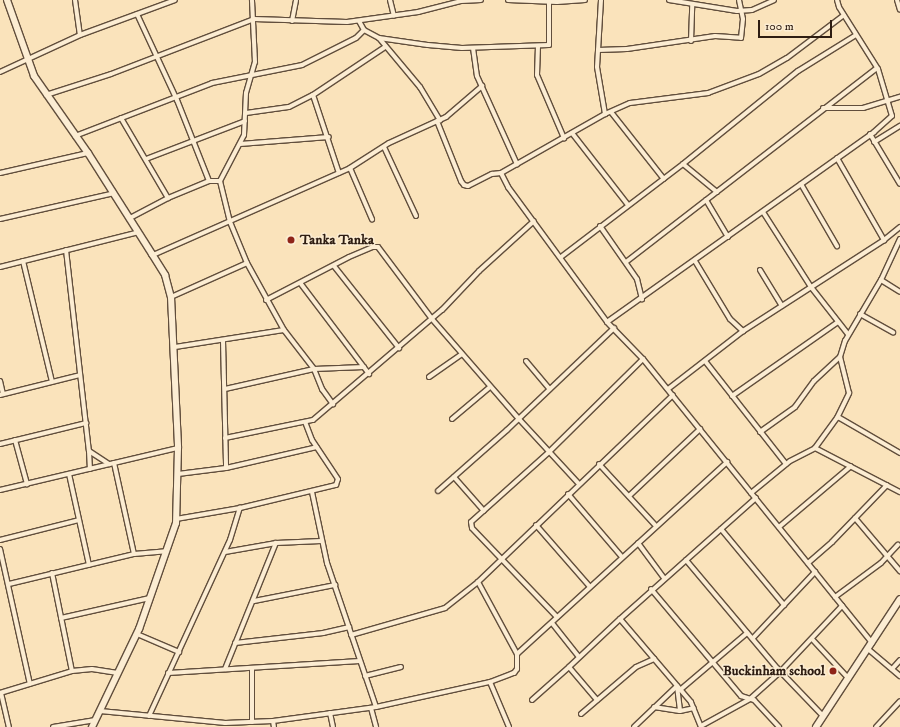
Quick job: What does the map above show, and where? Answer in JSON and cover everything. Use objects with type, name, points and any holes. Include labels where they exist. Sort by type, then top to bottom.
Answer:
[{"type":"street","points":[[8,0],[27,58],[46,96],[88,153],[130,218],[165,275],[171,297],[175,347],[178,448],[176,519],[137,634],[92,727]]},
{"type":"street","points":[[74,0],[80,35]]},
{"type":"street","points":[[252,0],[255,62],[246,93],[245,121],[240,144],[220,181],[230,222],[246,264],[266,300],[276,312],[284,330],[314,369],[322,389],[333,404]]},
{"type":"street","points":[[292,22],[296,0]]},
{"type":"street","points":[[390,0],[394,16]]},
{"type":"street","points":[[46,96],[254,19],[292,22],[359,21],[394,16],[444,2],[481,0]]},
{"type":"street","points":[[508,0],[585,0]]},
{"type":"street","points":[[601,0],[598,50],[598,87],[605,114]]},
{"type":"street","points":[[669,0],[742,11],[752,10],[774,0]]},
{"type":"street","points":[[598,50],[627,49],[691,41],[715,36],[741,38],[742,11],[739,0]]},
{"type":"street","points":[[607,322],[642,299],[763,212],[870,134],[892,116],[877,68],[844,15],[837,0]]},
{"type":"street","points":[[897,0],[900,10]]},
{"type":"street","points":[[0,72],[27,58],[80,35],[173,1]]},
{"type":"street","points":[[359,21],[364,30],[379,38],[473,48],[549,45],[549,1]]},
{"type":"street","points":[[691,41],[692,4]]},
{"type":"street","points":[[137,14],[175,95],[209,181]]},
{"type":"street","points":[[379,38],[420,87],[438,120],[464,185],[501,173],[605,114],[630,103],[708,93],[759,74],[786,58],[844,15]]},
{"type":"street","points":[[75,136],[175,95],[212,83],[302,65],[356,38],[364,30]]},
{"type":"street","points":[[561,257],[664,179],[798,72],[856,35]]},
{"type":"street","points":[[538,46],[537,75],[564,138]]},
{"type":"street","points":[[246,113],[289,107],[313,95],[385,47]]},
{"type":"street","points":[[473,48],[477,76],[518,164]]},
{"type":"street","points":[[626,262],[823,108],[877,68]]},
{"type":"street","points":[[153,255],[350,168],[384,147],[438,120],[482,86]]},
{"type":"street","points":[[313,95],[329,137],[339,173]]},
{"type":"street","points":[[823,108],[863,108],[888,102],[900,97]]},
{"type":"street","points":[[611,112],[664,179]]},
{"type":"street","points":[[121,118],[168,198]]},
{"type":"street","points":[[146,159],[245,121]]},
{"type":"street","points":[[874,142],[900,126]]},
{"type":"street","points":[[572,133],[628,205]]},
{"type":"street","points":[[870,134],[898,178],[900,184]]},
{"type":"street","points":[[240,144],[329,137]]},
{"type":"street","points":[[384,147],[416,216]]},
{"type":"street","points":[[0,173],[88,153]]},
{"type":"street","points":[[837,158],[884,240]]},
{"type":"street","points":[[683,164],[717,192]]},
{"type":"street","points":[[350,168],[372,219]]},
{"type":"street","points":[[501,173],[508,187],[561,257],[607,322],[643,358],[872,643]]},
{"type":"street","points":[[130,218],[168,198],[209,181],[220,181]]},
{"type":"street","points":[[801,184],[837,246]]},
{"type":"street","points":[[0,218],[114,193]]},
{"type":"street","points":[[706,200],[728,237]]},
{"type":"street","points":[[763,212],[811,287],[848,334]]},
{"type":"street","points":[[225,438],[313,420],[432,319],[534,221]]},
{"type":"street","points":[[600,226],[637,279],[642,299]]},
{"type":"street","points":[[668,389],[743,331],[884,240],[900,227]]},
{"type":"street","points":[[0,267],[138,232]]},
{"type":"street","points":[[760,432],[795,407],[814,381],[840,357],[848,334],[881,280],[900,240]]},
{"type":"street","points":[[266,300],[375,246],[432,319],[490,387],[579,484]]},
{"type":"street","points":[[66,250],[90,469]]},
{"type":"street","points":[[23,261],[52,382]]},
{"type":"street","points":[[695,261],[730,319],[743,331]]},
{"type":"street","points":[[171,297],[246,264]]},
{"type":"street","points":[[334,266],[399,348]]},
{"type":"street","points":[[760,270],[782,306]]},
{"type":"street","points":[[881,280],[900,292]]},
{"type":"street","points":[[300,284],[369,374]]},
{"type":"street","points":[[860,314],[893,332]]},
{"type":"street","points":[[732,396],[838,322]]},
{"type":"street","points":[[438,491],[518,419],[614,328]]},
{"type":"street","points":[[175,347],[223,341],[284,330]]},
{"type":"street","points":[[223,341],[226,468]]},
{"type":"street","points":[[429,378],[462,354]]},
{"type":"street","points":[[751,493],[786,464],[815,448],[838,417],[849,393],[840,357]]},
{"type":"street","points":[[557,617],[502,557],[471,526],[471,522],[550,451],[643,358]]},
{"type":"street","points":[[526,361],[549,388]]},
{"type":"street","points":[[705,361],[786,464]]},
{"type":"street","points":[[225,389],[314,369],[364,367]]},
{"type":"street","points":[[0,381],[1,394],[80,375]]},
{"type":"street","points":[[452,419],[490,387]]},
{"type":"street","points":[[351,635],[445,608],[478,582],[502,557],[672,395]]},
{"type":"street","points":[[838,417],[900,453]]},
{"type":"street","points":[[176,519],[240,508],[312,492],[336,485],[338,479],[317,448],[304,422]]},
{"type":"street","points":[[0,444],[86,423]]},
{"type":"street","points":[[629,496],[700,429]]},
{"type":"street","points":[[15,440],[27,484]]},
{"type":"street","points":[[0,490],[178,448]]},
{"type":"street","points":[[178,474],[226,468],[317,448]]},
{"type":"street","points":[[815,448],[900,492]]},
{"type":"street","points":[[89,451],[112,464],[134,554]]},
{"type":"street","points":[[517,654],[727,462]]},
{"type":"street","points":[[599,464],[656,526]]},
{"type":"street","points":[[779,527],[851,466]]},
{"type":"street","points":[[69,474],[88,565]]},
{"type":"street","points":[[454,477],[484,511]]},
{"type":"street","points":[[808,563],[887,485]]},
{"type":"street","points":[[312,492],[321,541],[376,707]]},
{"type":"street","points":[[568,494],[622,558]]},
{"type":"street","points":[[532,700],[651,589],[721,530],[756,498]]},
{"type":"street","points":[[149,716],[225,552],[240,508]]},
{"type":"street","points":[[855,518],[900,571]]},
{"type":"street","points":[[0,540],[79,520]]},
{"type":"street","points":[[536,525],[590,587]]},
{"type":"street","points":[[721,530],[784,604]]},
{"type":"street","points":[[225,552],[276,543],[321,541]]},
{"type":"street","points":[[225,669],[254,601],[276,543]]},
{"type":"street","points":[[638,543],[664,578]]},
{"type":"street","points":[[836,597],[887,556],[898,545]]},
{"type":"street","points":[[0,549],[9,584],[16,627],[30,684]]},
{"type":"street","points":[[9,584],[134,554],[166,551]]},
{"type":"street","points":[[686,560],[780,672],[823,716]]},
{"type":"street","points":[[753,638],[815,572]]},
{"type":"street","points":[[52,574],[72,671]]},
{"type":"street","points":[[100,711],[226,725],[273,721],[370,708],[490,682],[514,673],[517,669],[517,654],[478,582]]},
{"type":"street","points":[[254,601],[335,585]]},
{"type":"street","points":[[651,589],[741,696],[754,700],[779,727]]},
{"type":"street","points":[[61,618],[150,598]]},
{"type":"street","points":[[816,727],[849,679],[900,598]]},
{"type":"street","points":[[620,619],[694,708],[701,727],[750,699],[780,672],[842,606]]},
{"type":"street","points":[[552,623],[579,657]]},
{"type":"street","points":[[235,643],[323,633],[349,627]]},
{"type":"street","points":[[634,727],[678,688],[748,633]]},
{"type":"street","points":[[137,634],[178,652]]},
{"type":"street","points":[[812,639],[849,679]]},
{"type":"street","points":[[868,649],[900,676]]},
{"type":"street","points":[[581,714],[636,667],[654,659]]},
{"type":"street","points":[[168,673],[360,660]]},
{"type":"street","points":[[892,669],[900,660]]},
{"type":"street","points":[[365,676],[401,667]]},
{"type":"street","points":[[569,667],[597,700]]},
{"type":"street","points":[[252,668],[252,722]]},
{"type":"street","points":[[9,727],[0,693],[72,671],[92,669],[118,673]]},
{"type":"street","points":[[490,682],[509,727]]},
{"type":"street","points":[[678,688],[680,711]]},
{"type":"street","points":[[876,727],[900,701]]},
{"type":"street","points":[[370,708],[376,727]]},
{"type":"street","points":[[654,708],[680,711],[694,708]]},
{"type":"street","points":[[330,713],[333,727]]},
{"type":"street","points":[[52,727],[95,720]]},
{"type":"street","points":[[273,721],[274,727]]},
{"type":"place","name":"Tanka Tanka","points":[[291,240]]},
{"type":"place","name":"Buckinham school","points":[[833,671]]}]
